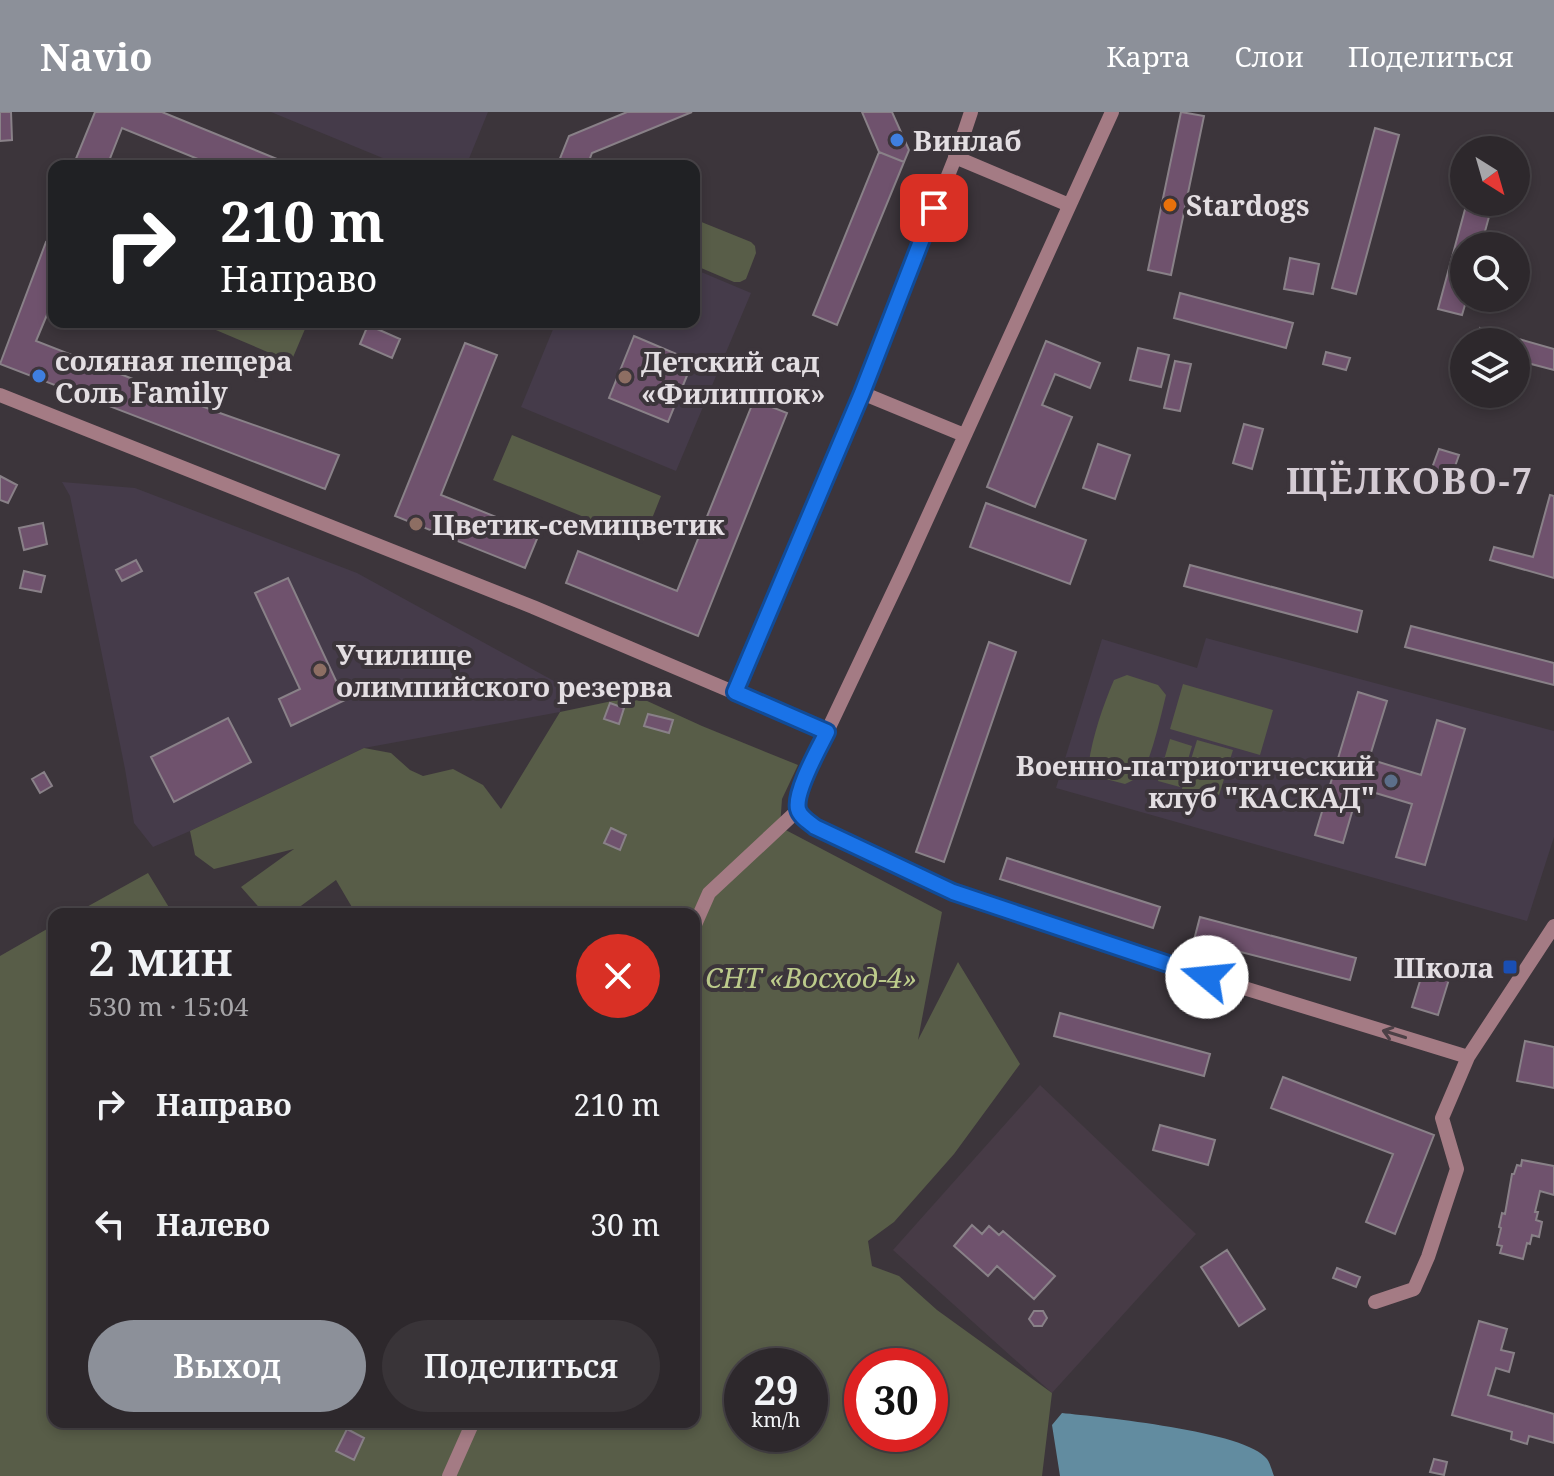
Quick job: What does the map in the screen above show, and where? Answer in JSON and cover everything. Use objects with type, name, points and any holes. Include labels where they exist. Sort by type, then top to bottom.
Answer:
[{"type":"street","points":[[735,692],[862,393],[971,112]]},
{"type":"street","points":[[1112,112],[806,776],[798,797],[798,810],[815,827],[953,892],[1180,969],[1468,1057]]},
{"type":"street","points":[[955,157],[1069,205]]},
{"type":"street","points":[[862,393],[964,435]]},
{"type":"street","points":[[0,395],[533,607],[827,732]]},
{"type":"street","points":[[700,913],[709,893],[798,810]]},
{"type":"street","points":[[1375,1302],[1414,1289],[1457,1169],[1442,1118],[1468,1057],[1554,926]]},
{"type":"street","points":[[449,1476],[470,1428]]},
{"type":"shaded area","points":[[271,112],[488,112],[468,160],[387,160]]},
{"type":"shaded area","name":"Детский сад «Филиппок»","points":[[700,272],[751,293],[676,471],[521,407],[554,328],[700,328]]},
{"type":"shaded area","name":"Училище олимпийского резерва","points":[[62,482],[135,488],[357,573],[563,686],[560,712],[364,748],[153,847],[134,823],[70,496]]},
{"type":"shaded area","points":[[1206,638],[1554,731],[1554,837],[1527,921],[1056,788],[1102,639],[1197,668]]},
{"type":"shaded area","points":[[1040,1085],[1196,1234],[1052,1393],[893,1250]]},
{"type":"green space","points":[[700,221],[755,246],[756,253],[746,279],[734,282],[700,268]]},
{"type":"green space","points":[[211,328],[305,328],[291,362]]},
{"type":"green space","points":[[512,435],[661,496],[643,541],[493,480]]},
{"type":"green space","points":[[1127,675],[1158,685],[1166,695],[1145,767],[1142,773],[1125,784],[1094,776],[1088,768],[1105,701],[1114,680]]},
{"type":"green space","points":[[1183,684],[1273,710],[1260,755],[1170,729]]},
{"type":"green space","name":"СНТ «Восход-4»","points":[[617,700],[645,700],[798,765],[782,799],[780,827],[942,912],[918,1040],[958,962],[1020,1064],[954,1154],[894,1222],[868,1241],[872,1266],[899,1276],[937,1310],[1052,1393],[1042,1476],[0,1476],[0,956],[48,928],[48,1428],[700,1428],[700,908],[352,908],[336,880],[298,908],[260,908],[241,887],[294,849],[214,869],[195,855],[190,831],[364,748],[391,753],[410,770],[423,776],[453,769],[483,785],[501,809],[560,712]]},
{"type":"green space","points":[[1170,739],[1192,746],[1180,787],[1158,781]]},
{"type":"green space","points":[[1197,740],[1233,750],[1216,805],[1180,795]]},
{"type":"green space","points":[[148,873],[169,908],[85,908]]},
{"type":"water","points":[[1062,1413],[1171,1427],[1232,1441],[1254,1449],[1267,1459],[1274,1476],[1060,1476],[1052,1425]]},
{"type":"building","points":[[0,112],[11,112],[12,140],[0,141]]},
{"type":"building","points":[[95,112],[162,112],[279,160],[200,160],[122,128],[109,160],[75,160]]},
{"type":"building","points":[[627,112],[692,112],[592,153],[589,160],[559,160],[569,136]]},
{"type":"building","points":[[862,112],[892,112],[909,150],[904,162],[879,152]]},
{"type":"building","points":[[1181,112],[1204,116],[1171,275],[1148,270]]},
{"type":"building","points":[[1375,128],[1399,135],[1356,294],[1332,288]]},
{"type":"building","points":[[879,152],[904,162],[837,325],[813,315]]},
{"type":"building","points":[[1463,216],[1489,216],[1485,232],[1459,232]]},
{"type":"building","points":[[46,242],[48,312],[36,341],[217,412],[339,455],[325,489],[0,364]]},
{"type":"building","points":[[1290,258],[1319,264],[1313,294],[1284,289]]},
{"type":"building","points":[[1450,265],[1450,312],[1438,309]]},
{"type":"building","points":[[1180,293],[1293,323],[1286,348],[1174,318]]},
{"type":"building","points":[[367,328],[375,328],[400,339],[392,358],[360,344]]},
{"type":"building","points":[[634,336],[693,361],[668,422],[609,398]]},
{"type":"building","points":[[1046,341],[1100,363],[1090,388],[1055,374],[1042,405],[1072,417],[1035,507],[987,487]]},
{"type":"building","points":[[1530,342],[1554,349],[1554,370],[1530,364]]},
{"type":"building","points":[[465,343],[497,355],[441,495],[539,534],[525,568],[395,516]]},
{"type":"building","points":[[1138,348],[1169,355],[1161,387],[1130,380]]},
{"type":"building","points":[[1326,352],[1350,358],[1346,370],[1323,364]]},
{"type":"building","points":[[1175,361],[1191,364],[1180,411],[1164,408]]},
{"type":"building","points":[[754,400],[787,413],[698,636],[566,583],[578,551],[677,591]]},
{"type":"building","points":[[1244,424],[1263,429],[1252,469],[1233,463]]},
{"type":"building","points":[[1098,444],[1130,455],[1115,499],[1083,488]]},
{"type":"building","points":[[1439,449],[1459,455],[1452,475],[1432,468]]},
{"type":"building","points":[[0,476],[17,485],[8,503],[0,500]]},
{"type":"building","points":[[1550,495],[1554,496],[1554,578],[1490,560],[1494,547],[1533,557]]},
{"type":"building","points":[[986,503],[1086,540],[1070,584],[970,547]]},
{"type":"building","points":[[43,523],[47,544],[24,550],[19,528]]},
{"type":"building","points":[[136,560],[142,571],[122,581],[116,570]]},
{"type":"building","points":[[1190,565],[1362,611],[1357,632],[1184,586]]},
{"type":"building","points":[[24,571],[45,576],[41,592],[20,588]]},
{"type":"building","points":[[288,578],[345,700],[291,726],[279,699],[300,689],[255,593]]},
{"type":"building","points":[[1411,626],[1554,663],[1554,685],[1405,647]]},
{"type":"building","points":[[989,642],[1016,652],[944,862],[916,852]]},
{"type":"building","points":[[1358,692],[1387,701],[1369,759],[1421,775],[1437,720],[1465,729],[1425,865],[1396,857],[1412,804],[1359,788],[1343,843],[1315,835]]},
{"type":"building","points":[[610,703],[624,708],[619,724],[604,719]]},
{"type":"building","points":[[648,714],[673,720],[669,733],[644,726]]},
{"type":"building","points":[[228,718],[251,762],[174,802],[151,757]]},
{"type":"building","points":[[44,772],[52,786],[40,793],[32,779]]},
{"type":"building","points":[[611,828],[626,835],[620,850],[604,843]]},
{"type":"building","points":[[1007,858],[1160,907],[1153,928],[1000,879]]},
{"type":"building","points":[[1200,917],[1356,958],[1350,980],[1194,940]]},
{"type":"building","points":[[1424,968],[1450,976],[1438,1015],[1412,1007]]},
{"type":"building","points":[[1060,1013],[1210,1054],[1204,1076],[1054,1036]]},
{"type":"building","points":[[1525,1041],[1554,1047],[1554,1088],[1517,1081]]},
{"type":"building","points":[[1283,1077],[1434,1135],[1395,1234],[1366,1222],[1393,1154],[1271,1108]]},
{"type":"building","points":[[1160,1125],[1215,1140],[1208,1165],[1153,1150]]},
{"type":"building","points":[[1522,1160],[1554,1166],[1554,1195],[1540,1191],[1535,1212],[1538,1212],[1536,1220],[1542,1222],[1539,1237],[1532,1235],[1523,1259],[1500,1253],[1502,1246],[1497,1245],[1512,1174],[1517,1165],[1521,1166]]},
{"type":"building","points":[[972,1225],[982,1234],[989,1226],[999,1235],[1003,1231],[1055,1276],[1034,1299],[997,1266],[988,1276],[954,1246]]},
{"type":"building","points":[[1227,1250],[1265,1309],[1239,1326],[1201,1267]]},
{"type":"building","points":[[1337,1268],[1360,1277],[1356,1287],[1333,1278]]},
{"type":"building","points":[[1034,1311],[1043,1311],[1047,1318],[1042,1326],[1034,1326],[1029,1319]]},
{"type":"building","points":[[1479,1321],[1507,1329],[1501,1350],[1514,1353],[1509,1372],[1496,1368],[1488,1395],[1554,1414],[1554,1443],[1529,1436],[1527,1444],[1511,1439],[1512,1432],[1452,1415]]},
{"type":"building","points":[[347,1429],[364,1438],[354,1460],[336,1451]]},
{"type":"building","points":[[1434,1459],[1447,1462],[1444,1475],[1430,1472]]},
{"type":"place","name":"Винлаб","points":[[897,140]]},
{"type":"place","name":"Stardogs","points":[[1170,205]]},
{"type":"place","name":"соляная пещера Соль Family","points":[[39,376]]},
{"type":"place","name":"Детский сад «Филиппок»","points":[[625,377]]},
{"type":"place","name":"Цветик-семицветик","points":[[416,524]]},
{"type":"place","name":"Училище олимпийского резерва","points":[[320,670]]},
{"type":"place","name":"Военно-патриотический клуб \"КАСКАД\"","points":[[1391,781]]},
{"type":"place","name":"Школа","points":[[1510,967]]},
{"type":"district","name":"ЩЁЛКОВО-7","points":[[1410,480]]},
{"type":"route","points":[[934,208],[862,393],[735,692],[827,732],[798,797],[798,810],[815,827],[953,892],[1207,977]]}]
